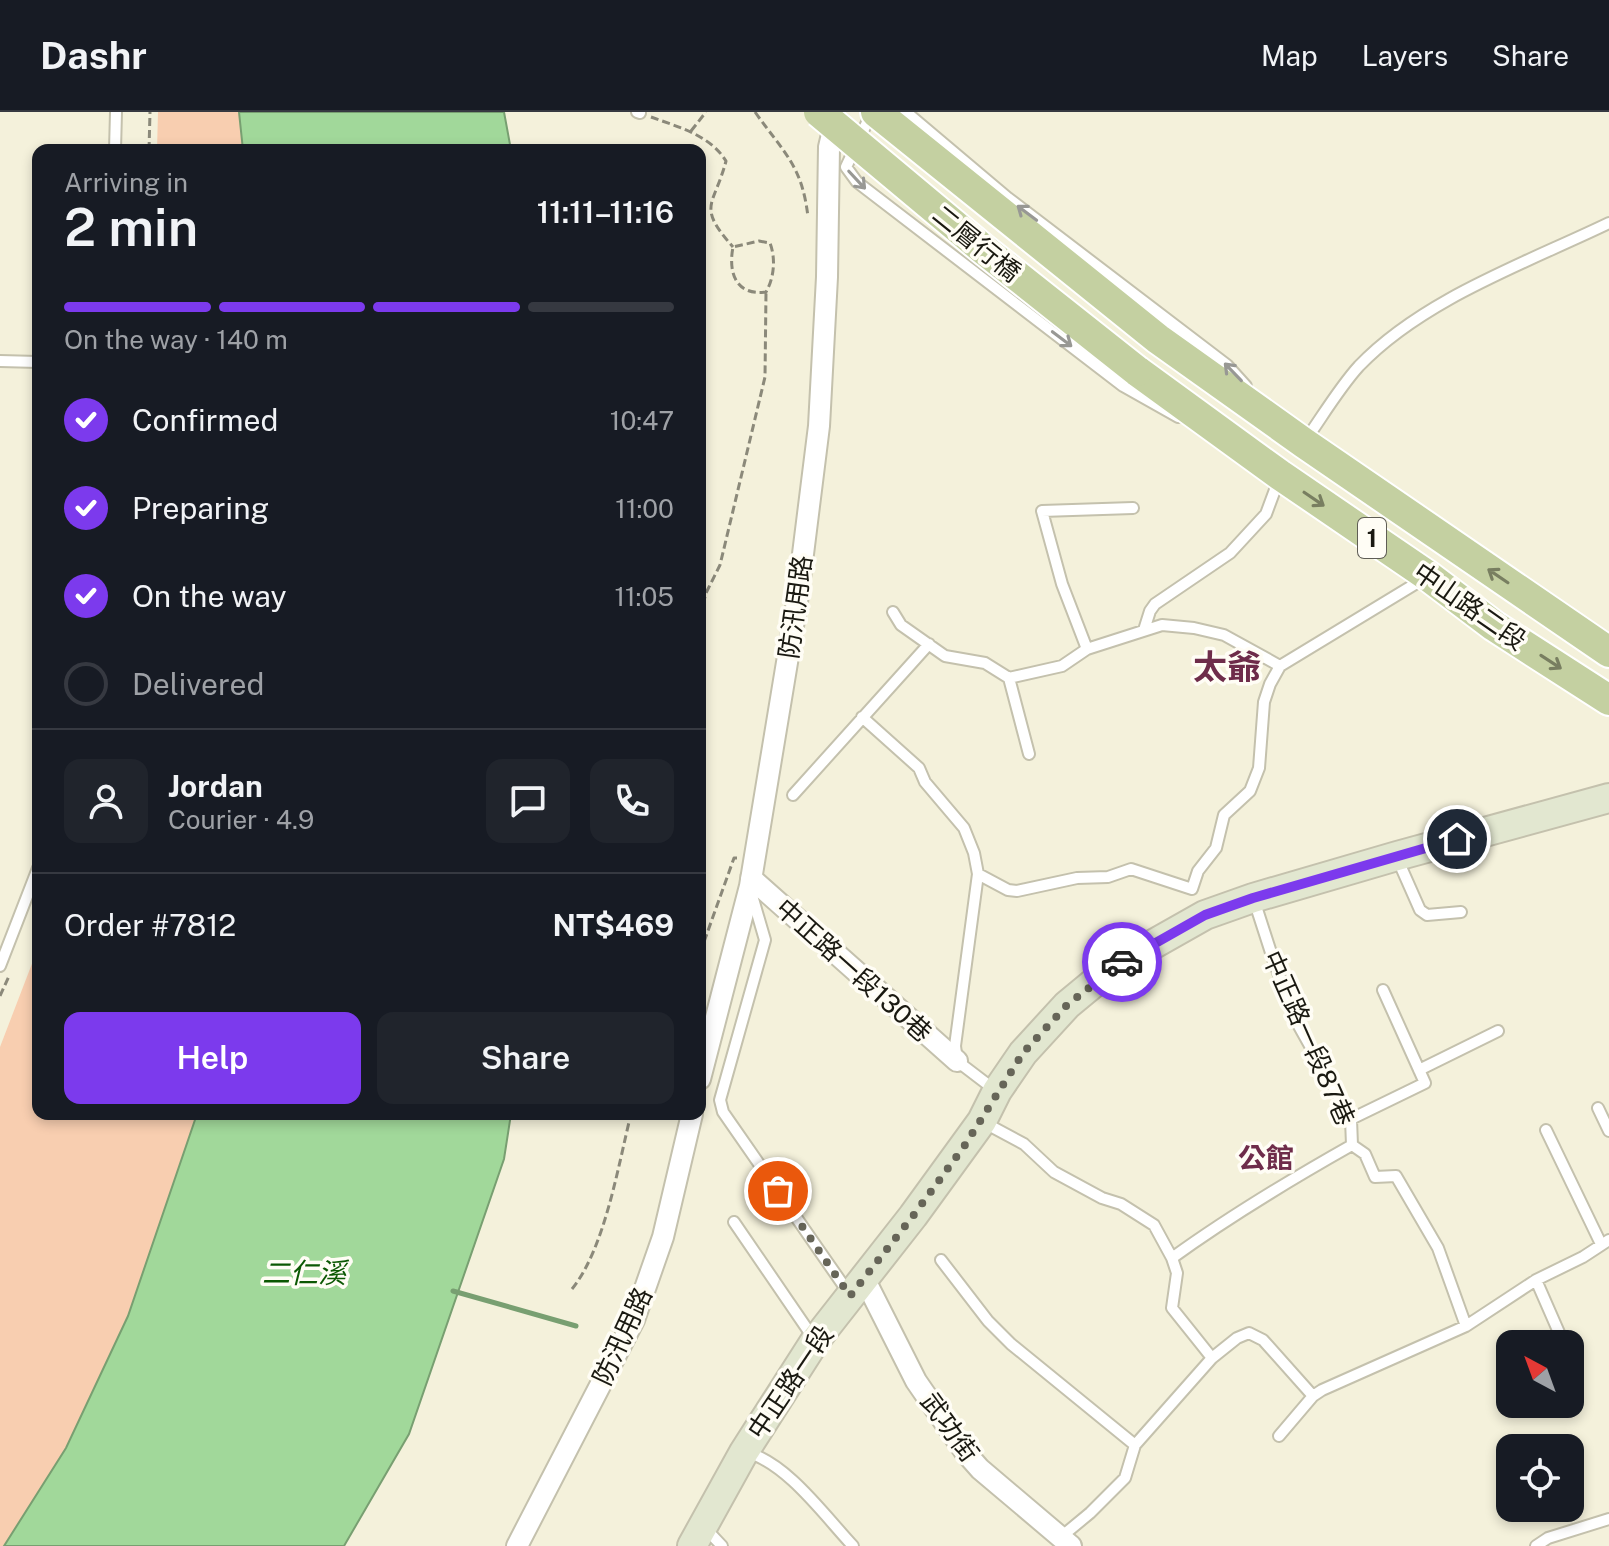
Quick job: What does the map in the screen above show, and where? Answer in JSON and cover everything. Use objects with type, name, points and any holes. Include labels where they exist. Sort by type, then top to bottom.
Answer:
[{"type":"main road","name":"二層行橋","points":[[874,112],[1158,339]]},
{"type":"main road","name":"二層行橋","points":[[827,119],[1137,371]]},
{"type":"main road","name":"中山路二段","points":[[1158,339],[1609,652]]},
{"type":"main road","name":"中山路二段","points":[[1137,371],[1494,626],[1609,700]]},
{"type":"street","name":"防汛用路","points":[[706,1055],[750,882],[797,602],[819,426],[827,247],[827,119]]},
{"type":"street","name":"中正路一段","points":[[706,1540],[744,1452],[815,1341],[982,1121],[997,1091],[1023,1053],[1067,1005],[1113,967],[1205,915],[1253,898],[1609,798]]},
{"type":"street","name":"中正路一段130巷","points":[[750,882],[957,1061]]},
{"type":"street","name":"防汛用路","points":[[517,1546],[634,1320],[663,1237],[691,1120]]},
{"type":"street","name":"武功街","points":[[858,1288],[965,1452],[980,1469],[1066,1542]]},
{"type":"lane","points":[[115,144],[116,112]]},
{"type":"lane","points":[[874,112],[846,167],[857,182],[1123,386],[1271,469],[1266,514],[1225,558],[1155,604],[1144,630]]},
{"type":"lane","points":[[906,112],[1008,198],[1227,365],[1294,436],[1358,368],[1416,318],[1608,226]]},
{"type":"lane","points":[[0,361],[32,362]]},
{"type":"lane","points":[[1087,649],[1062,584],[1042,511],[1133,508]]},
{"type":"lane","points":[[1205,915],[1192,889],[1198,871],[1216,848],[1224,815],[1250,791],[1259,768],[1264,702],[1280,666],[1428,576]]},
{"type":"lane","points":[[893,612],[901,625],[945,656],[985,663],[1009,678],[1034,675],[1062,666],[1087,649],[1162,625],[1224,635],[1280,666]]},
{"type":"lane","points":[[793,795],[929,644]]},
{"type":"lane","points":[[1009,678],[1029,754]]},
{"type":"lane","name":"中正路一段130巷","points":[[862,717],[919,768],[925,782],[964,828],[974,853],[978,874],[955,1046],[957,1061],[997,1091]]},
{"type":"lane","points":[[1397,856],[1420,910],[1427,915],[1461,912]]},
{"type":"lane","points":[[978,874],[1008,890],[1017,891],[1077,878],[1108,877],[1131,869],[1192,889]]},
{"type":"lane","points":[[750,882],[765,940],[720,1100],[723,1112],[858,1288]]},
{"type":"lane","points":[[0,966],[32,883]]},
{"type":"lane","name":"中正路一段87巷","points":[[1253,898],[1299,1026],[1351,1119],[1352,1145],[1365,1154],[1375,1177],[1396,1176],[1438,1248],[1466,1326]]},
{"type":"lane","points":[[1351,1119],[1425,1083],[1383,990]]},
{"type":"lane","points":[[1419,1070],[1498,1031]]},
{"type":"lane","points":[[1598,1108],[1609,1131]]},
{"type":"lane","points":[[982,1121],[1024,1144],[1054,1172],[1102,1198],[1121,1204],[1154,1225],[1177,1273],[1172,1308],[1212,1358]]},
{"type":"lane","points":[[1279,1436],[1313,1396],[1466,1326],[1536,1280],[1583,1257],[1605,1242],[1546,1130]]},
{"type":"lane","points":[[1172,1258],[1254,1201],[1352,1145]]},
{"type":"lane","points":[[734,1222],[815,1341]]},
{"type":"lane","points":[[941,1260],[988,1321],[1011,1344],[1135,1445]]},
{"type":"lane","points":[[1536,1280],[1558,1330]]},
{"type":"lane","points":[[1066,1542],[1125,1478],[1135,1445],[1212,1358],[1237,1338],[1249,1333],[1263,1340],[1313,1396]]},
{"type":"lane","points":[[744,1452],[762,1457],[780,1470],[853,1546]]},
{"type":"lane","points":[[1536,1546],[1548,1538],[1609,1519]]},
{"type":"path","points":[[149,144],[150,112]]},
{"type":"path","points":[[639,112],[690,131],[719,149],[726,161],[710,203],[711,216],[733,247]]},
{"type":"path","points":[[690,131],[706,112]]},
{"type":"path","points":[[755,112],[794,163],[805,189],[808,219]]},
{"type":"path","points":[[706,593],[720,565],[765,377],[766,292],[772,282],[774,254],[770,243],[759,241],[733,247]]},
{"type":"path","points":[[733,247],[730,264],[734,280],[742,288],[756,294],[766,292]]},
{"type":"path","points":[[706,936],[734,858],[755,857]]},
{"type":"path","points":[[572,1289],[585,1273],[599,1235],[629,1120]]},
{"type":"shaded area","points":[[158,112],[239,112],[242,144],[157,144]]},
{"type":"shaded area","points":[[32,964],[32,1120],[195,1120],[128,1316],[66,1448],[4,1546],[0,1546],[0,1047]]},
{"type":"water","points":[[239,112],[504,112],[510,144],[242,144]]},
{"type":"water","name":"二仁溪","points":[[195,1120],[510,1120],[504,1159],[409,1434],[344,1546],[4,1546],[66,1448],[128,1316]]},
{"type":"waterway","points":[[453,1291],[576,1326]]},
{"type":"way so far","points":[[778,1191],[850,1296],[965,1145],[1023,1053],[1067,1005],[1122,962]]},
{"type":"district","name":"太爺","points":[[1227,667]]},
{"type":"district","name":"公館","points":[[1266,1157]]},
{"type":"route","points":[[1122,962],[1205,915],[1253,898],[1457,839]]}]
